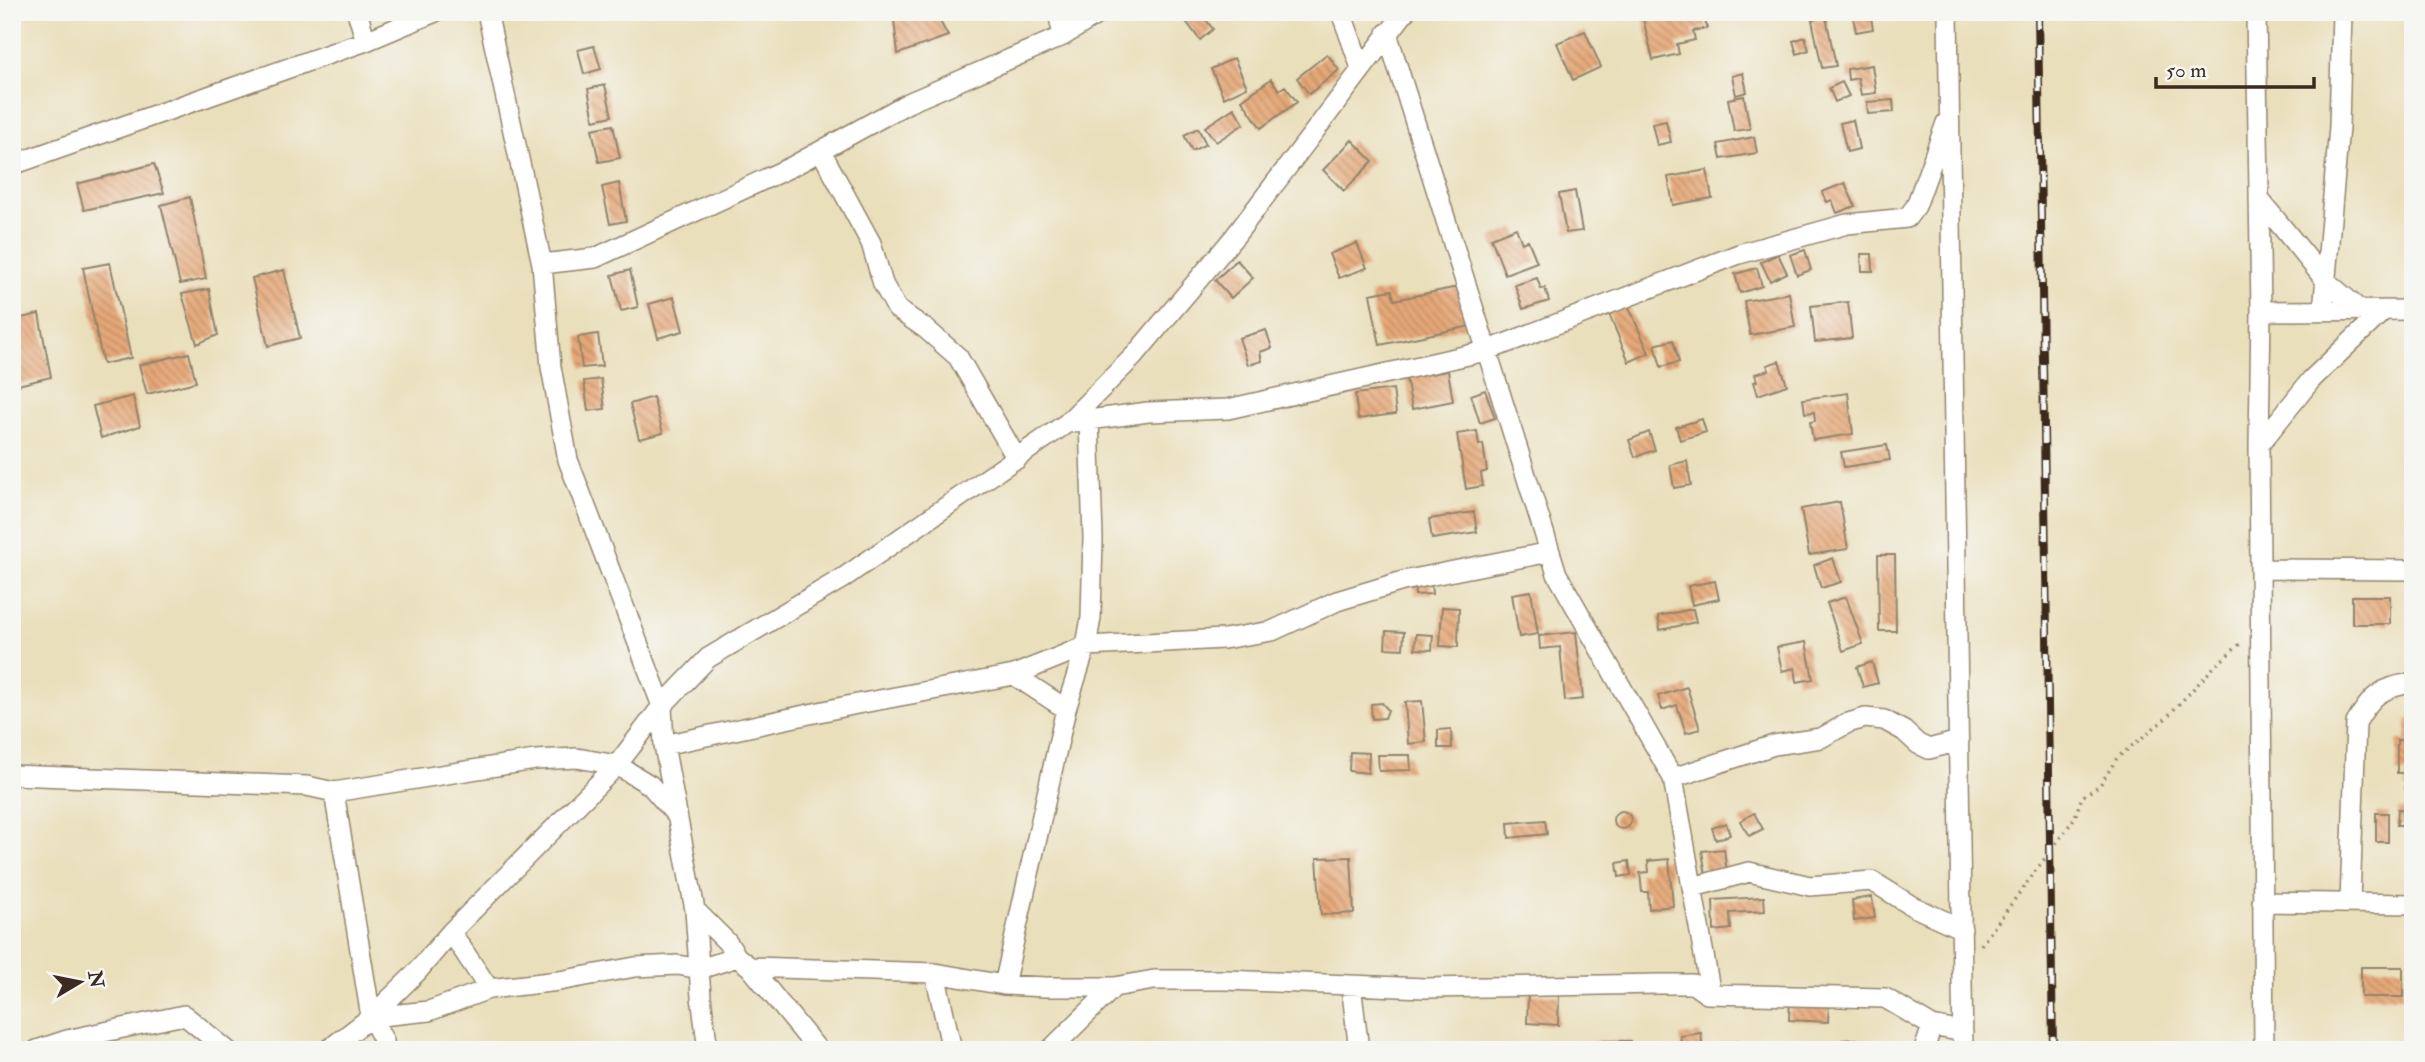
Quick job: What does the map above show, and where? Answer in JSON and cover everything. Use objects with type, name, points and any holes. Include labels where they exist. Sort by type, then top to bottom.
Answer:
[{"type":"street","points":[[357,12],[366,41]]},
{"type":"street","points":[[12,165],[366,41],[435,12]]},
{"type":"street","points":[[487,12],[542,264],[551,367],[568,460],[662,706],[664,745],[695,910],[708,1050]]},
{"type":"street","points":[[1058,12],[1063,36]]},
{"type":"street","points":[[542,264],[595,258],[821,151],[908,103],[1063,36],[1101,12]]},
{"type":"street","points":[[1340,12],[1361,68]]},
{"type":"street","points":[[328,1050],[371,1017],[416,973],[451,932],[617,765],[662,706],[708,658],[843,579],[1067,423],[1134,356],[1235,236],[1405,12]]},
{"type":"street","points":[[371,1017],[429,1011],[489,989],[559,981],[635,967],[678,965],[700,969],[743,962],[936,973],[1004,985],[1046,988],[1114,986],[1154,980],[1226,980],[1425,988],[1693,984],[1707,994],[1885,998],[1963,1041],[1948,12]]},
{"type":"street","points":[[2256,12],[2261,311],[2259,445],[2264,1050]]},
{"type":"street","points":[[2323,311],[2339,127],[2342,12]]},
{"type":"street","points":[[1387,33],[1558,574],[1673,778],[1709,984],[1707,994]]},
{"type":"street","points":[[1067,423],[1148,412],[1228,410],[1486,351],[1739,254],[1847,224],[1907,218],[1916,206],[1950,113]]},
{"type":"street","points":[[821,151],[871,243],[883,284],[893,303],[958,357],[1017,459]]},
{"type":"street","points":[[2259,199],[2326,281],[2360,310]]},
{"type":"street","points":[[2259,445],[2311,380],[2384,310]]},
{"type":"street","points":[[2261,311],[2413,310]]},
{"type":"street","points":[[1004,985],[1066,709],[1086,646],[1093,582],[1089,420]]},
{"type":"street","points":[[664,745],[852,705],[1014,675],[1086,646],[1224,639],[1272,631],[1337,601],[1403,581],[1550,552]]},
{"type":"street","points":[[2260,569],[2413,570]]},
{"type":"street","points":[[1014,675],[1066,709]]},
{"type":"street","points":[[2350,903],[2356,723],[2369,700],[2396,685],[2413,683]]},
{"type":"street","points":[[1673,778],[1774,745],[1821,738],[1848,723],[1865,718],[1884,720],[1929,749],[1959,741]]},
{"type":"street","points":[[12,775],[307,786],[334,792],[535,760],[577,758],[617,765],[650,785],[678,817]]},
{"type":"street","points":[[334,792],[371,1017],[384,1041],[385,1050]]},
{"type":"street","points":[[1693,887],[1749,872],[1811,886],[1872,881],[1912,906],[1962,929]]},
{"type":"street","points":[[2262,902],[2413,904]]},
{"type":"street","points":[[695,910],[727,942],[818,1050]]},
{"type":"street","points":[[451,932],[489,989]]},
{"type":"street","points":[[936,973],[952,1050]]},
{"type":"street","points":[[1351,985],[1359,1050]]},
{"type":"street","points":[[1050,1050],[1114,986]]},
{"type":"street","points":[[37,1050],[67,1040],[184,1015],[226,1050]]},
{"type":"street","points":[[1924,1050],[1932,1026]]},
{"type":"path","points":[[1962,971],[2074,819],[2082,797],[2100,785],[2117,758],[2165,719],[2215,666],[2260,627]]},
{"type":"building","points":[[893,12],[935,12],[948,36],[898,54]]},
{"type":"building","points":[[1179,12],[1200,12],[1213,29],[1200,40]]},
{"type":"building","points":[[1664,12],[1665,16],[1681,12],[1703,12],[1707,28],[1693,31],[1695,40],[1677,44],[1679,54],[1653,60],[1642,14]]},
{"type":"building","points":[[1852,12],[1870,12],[1873,29],[1856,32]]},
{"type":"building","points":[[1826,17],[1836,66],[1822,68],[1812,20]]},
{"type":"building","points":[[1585,31],[1601,67],[1573,80],[1557,43]]},
{"type":"building","points":[[1805,37],[1809,50],[1797,54],[1793,41]]},
{"type":"building","points":[[594,46],[601,69],[584,74],[578,50]]},
{"type":"building","points":[[1327,54],[1339,70],[1309,94],[1297,78]]},
{"type":"building","points":[[1234,58],[1247,87],[1224,98],[1211,69]]},
{"type":"building","points":[[1872,65],[1876,93],[1861,95],[1858,78],[1848,80],[1847,69]]},
{"type":"building","points":[[1743,73],[1747,92],[1736,95],[1732,76]]},
{"type":"building","points":[[1271,79],[1279,90],[1285,86],[1297,102],[1261,128],[1242,100]]},
{"type":"building","points":[[1842,82],[1849,96],[1835,102],[1829,88]]},
{"type":"building","points":[[605,85],[612,116],[594,120],[588,89]]},
{"type":"building","points":[[1744,96],[1750,129],[1734,131],[1728,99]]},
{"type":"building","points":[[1893,100],[1894,112],[1868,114],[1867,102]]},
{"type":"building","points":[[1234,108],[1244,124],[1216,142],[1205,127]]},
{"type":"building","points":[[1853,120],[1859,149],[1847,152],[1840,123]]},
{"type":"building","points":[[1666,121],[1671,142],[1657,145],[1652,124]]},
{"type":"building","points":[[613,125],[620,158],[599,162],[592,129]]},
{"type":"building","points":[[1198,128],[1206,144],[1192,151],[1184,135]]},
{"type":"building","points":[[1754,137],[1757,153],[1721,159],[1718,144]]},
{"type":"building","points":[[1352,140],[1373,161],[1344,191],[1323,170]]},
{"type":"building","points":[[154,164],[164,193],[84,210],[77,184]]},
{"type":"building","points":[[1707,170],[1712,198],[1673,205],[1668,177]]},
{"type":"building","points":[[619,183],[626,221],[610,224],[602,187]]},
{"type":"building","points":[[1845,183],[1855,206],[1837,213],[1832,200],[1827,202],[1822,192]]},
{"type":"building","points":[[1575,191],[1582,231],[1566,233],[1559,194]]},
{"type":"building","points":[[190,197],[206,279],[180,284],[161,205]]},
{"type":"building","points":[[1516,228],[1522,243],[1528,240],[1537,262],[1505,274],[1491,238]]},
{"type":"building","points":[[1357,243],[1367,268],[1339,278],[1329,254]]},
{"type":"building","points":[[1805,250],[1811,270],[1797,275],[1790,255]]},
{"type":"building","points":[[1778,254],[1787,273],[1770,281],[1761,262]]},
{"type":"building","points":[[1861,254],[1872,254],[1873,271],[1862,271]]},
{"type":"building","points":[[1237,260],[1253,278],[1231,298],[1215,280]]},
{"type":"building","points":[[110,263],[131,358],[103,364],[83,268]]},
{"type":"building","points":[[1757,268],[1762,286],[1740,293],[1735,274]]},
{"type":"building","points":[[284,270],[300,338],[268,346],[252,278]]},
{"type":"building","points":[[630,270],[638,307],[621,311],[612,275]]},
{"type":"building","points":[[1537,278],[1541,289],[1545,288],[1549,301],[1523,309],[1515,285]]},
{"type":"building","points":[[1463,286],[1471,326],[1380,345],[1370,294],[1392,290],[1394,300]]},
{"type":"building","points":[[209,289],[218,335],[197,344],[182,294]]},
{"type":"building","points":[[1789,293],[1795,327],[1750,335],[1744,301]]},
{"type":"building","points":[[674,297],[683,331],[658,338],[649,304]]},
{"type":"building","points":[[1848,302],[1852,338],[1815,342],[1811,306]]},
{"type":"building","points":[[1628,305],[1649,353],[1629,362],[1609,314]]},
{"type":"building","points":[[39,314],[51,377],[18,385],[12,359],[12,320]]},
{"type":"building","points":[[1266,330],[1272,348],[1260,352],[1262,361],[1248,365],[1239,338]]},
{"type":"building","points":[[598,334],[602,366],[582,368],[578,337]]},
{"type":"building","points":[[1673,340],[1679,362],[1661,367],[1655,345]]},
{"type":"building","points":[[189,353],[196,382],[147,394],[139,365]]},
{"type":"building","points":[[1779,361],[1787,385],[1758,395],[1754,382],[1757,381],[1755,374],[1769,370],[1767,365]]},
{"type":"building","points":[[1448,371],[1453,401],[1412,409],[1406,378]]},
{"type":"building","points":[[601,379],[605,409],[588,411],[584,381]]},
{"type":"building","points":[[1393,389],[1396,414],[1358,419],[1355,394]]},
{"type":"building","points":[[1485,390],[1495,418],[1480,423],[1471,395]]},
{"type":"building","points":[[1848,393],[1853,434],[1813,440],[1810,422],[1815,421],[1814,412],[1805,413],[1803,399]]},
{"type":"building","points":[[133,396],[140,426],[101,438],[93,406]]},
{"type":"building","points":[[653,397],[663,433],[639,439],[630,404]]},
{"type":"building","points":[[1702,419],[1706,432],[1680,440],[1676,427]]},
{"type":"building","points":[[1477,431],[1479,445],[1483,444],[1487,471],[1481,473],[1483,486],[1466,489],[1457,434]]},
{"type":"building","points":[[1649,432],[1655,450],[1635,457],[1629,440]]},
{"type":"building","points":[[1887,445],[1890,460],[1844,467],[1841,452]]},
{"type":"building","points":[[1687,461],[1691,485],[1674,488],[1670,465]]},
{"type":"building","points":[[1840,502],[1848,549],[1809,555],[1801,509]]},
{"type":"building","points":[[1474,512],[1477,532],[1432,539],[1429,519]]},
{"type":"building","points":[[1878,555],[1895,555],[1896,631],[1879,631]]},
{"type":"building","points":[[1833,558],[1841,582],[1821,588],[1814,565]]},
{"type":"building","points":[[1715,581],[1719,599],[1692,605],[1688,586]]},
{"type":"building","points":[[1431,582],[1432,594],[1415,595],[1414,583]]},
{"type":"building","points":[[1531,591],[1538,634],[1519,637],[1512,594]]},
{"type":"building","points":[[2352,596],[2390,596],[2390,624],[2352,624]]},
{"type":"building","points":[[1846,597],[1863,644],[1843,651],[1827,603]]},
{"type":"building","points":[[1442,607],[1459,608],[1458,647],[1440,646]]},
{"type":"building","points":[[1693,609],[1696,622],[1660,630],[1658,616]]},
{"type":"building","points":[[1386,631],[1404,632],[1403,649],[1385,648]]},
{"type":"building","points":[[1576,632],[1583,699],[1565,701],[1560,647],[1540,649],[1539,636]]},
{"type":"building","points":[[1416,634],[1433,635],[1432,650],[1415,649]]},
{"type":"building","points":[[1806,642],[1813,679],[1797,682],[1795,668],[1782,671],[1777,647]]},
{"type":"building","points":[[1872,662],[1878,683],[1863,687],[1857,667]]},
{"type":"building","points":[[1687,687],[1700,729],[1686,733],[1677,705],[1662,710],[1658,696]]},
{"type":"building","points":[[1422,701],[1426,742],[1408,744],[1405,702]]},
{"type":"building","points":[[1382,703],[1388,710],[1385,718],[1372,719],[1371,704]]},
{"type":"building","points":[[2406,719],[2413,719],[2413,789],[2405,789],[2406,773],[2397,773],[2397,740],[2406,740]]},
{"type":"building","points":[[1451,729],[1452,748],[1438,748],[1438,730]]},
{"type":"building","points":[[1350,752],[1369,753],[1368,773],[1349,771]]},
{"type":"building","points":[[1378,755],[1410,755],[1411,770],[1379,771]]},
{"type":"building","points":[[2398,809],[2413,810],[2413,825],[2397,825]]},
{"type":"building","points":[[1622,811],[1630,816],[1631,820],[1626,828],[1622,829],[1614,824],[1613,820],[1618,812]]},
{"type":"building","points":[[1754,813],[1763,829],[1749,836],[1740,821]]},
{"type":"building","points":[[2376,813],[2388,813],[2388,842],[2376,842]]},
{"type":"building","points":[[1545,820],[1547,834],[1509,838],[1508,823]]},
{"type":"building","points":[[1726,823],[1730,835],[1716,840],[1712,828]]},
{"type":"building","points":[[1724,849],[1727,873],[1706,876],[1702,851]]},
{"type":"building","points":[[1351,857],[1354,913],[1321,915],[1317,858]]},
{"type":"building","points":[[1669,859],[1673,906],[1649,909],[1648,892],[1642,892],[1640,873],[1649,872],[1648,861]]},
{"type":"building","points":[[1629,861],[1631,875],[1619,877],[1617,863]]},
{"type":"building","points":[[1764,897],[1765,911],[1730,913],[1731,929],[1714,931],[1713,900]]},
{"type":"building","points":[[1872,897],[1875,918],[1854,921],[1852,900]]},
{"type":"building","points":[[2361,967],[2403,967],[2403,997],[2361,997]]},
{"type":"building","points":[[1528,994],[1559,995],[1558,1025],[1527,1023]]},
{"type":"building","points":[[1790,1000],[1829,1002],[1828,1022],[1789,1020]]},
{"type":"building","points":[[1701,1033],[1703,1050],[1682,1050],[1680,1036]]},
{"type":"building","points":[[1857,1039],[1858,1050],[1843,1050],[1842,1040]]},
{"type":"building","points":[[1594,1041],[1631,1041],[1631,1050],[1594,1050]]},
{"type":"building","points":[[1741,1041],[1742,1050],[1723,1050],[1722,1043]]},
{"type":"railway","points":[[2038,12],[2053,1050]]}]
